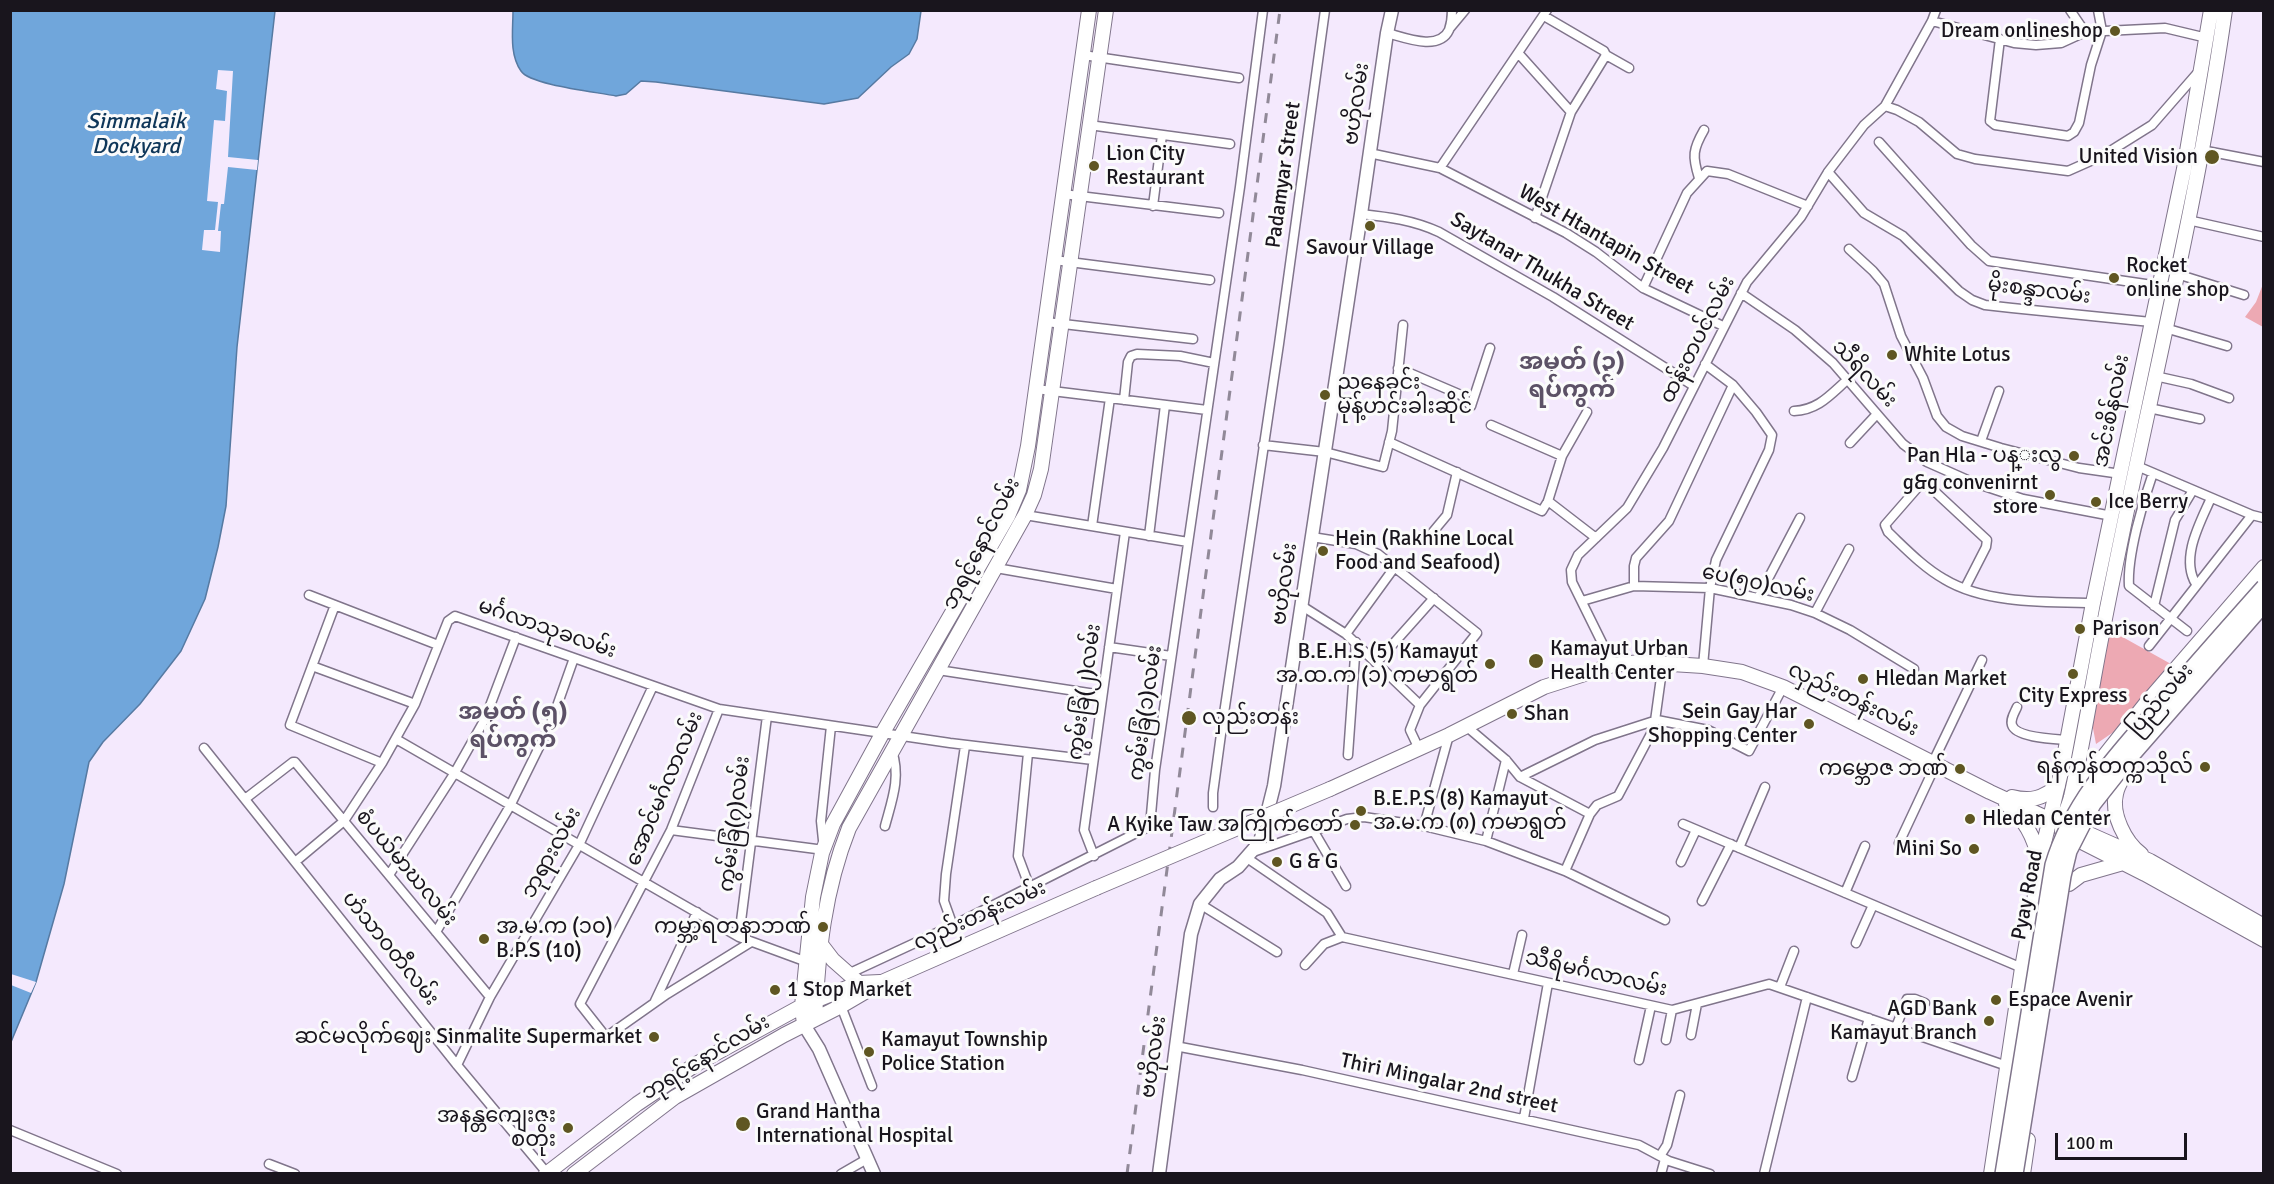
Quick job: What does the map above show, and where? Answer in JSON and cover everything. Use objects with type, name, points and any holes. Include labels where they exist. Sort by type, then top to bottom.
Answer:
[{"type":"highway","name":"Pyay Road","points":[[2003,1173],[2052,865],[2058,847],[2072,818],[2095,781],[2264,586]]},
{"type":"highway","name":"ပြည်လမ်း","points":[[2015,1173],[2063,876],[2072,844],[2089,810],[2131,756],[2264,604]]},
{"type":"main road","name":"ဘုရင့်နောင်လမ်း","points":[[574,1173],[675,1097],[809,1022],[807,962],[813,897],[824,850],[834,824],[882,734],[1008,516],[1019,490],[1028,446],[1089,10]]},
{"type":"main road","name":"ဘုရင့်နောင်လမ်း","points":[[809,1004],[827,896],[839,853],[849,828],[997,566],[1034,495],[1041,469],[1107,10]]},
{"type":"main road","name":"ဗဟိုလမ်း","points":[[1159,1173],[1191,934],[1200,904],[1220,879],[1238,867],[1260,842],[1274,786],[1392,10]]},
{"type":"main road","name":"အင်းစိန်လမ်း","points":[[2056,821],[2058,786],[2093,603],[2184,169],[2211,10]]},
{"type":"main road","name":"အင်းစိန်လမ်း","points":[[2081,748],[2106,605],[2188,220],[2225,10]]},
{"type":"main road","points":[[985,555],[997,566]]},
{"type":"main road","name":"ပြည်လမ်း","points":[[1991,1173],[2021,974],[2045,839],[2104,755],[2177,666],[2264,567]]},
{"type":"main road","name":"ပြည်လမ်း","points":[[2023,1173],[2069,884],[2080,836],[2092,815],[2124,776],[2264,613]]},
{"type":"main road","points":[[951,614],[965,622]]},
{"type":"main road","name":"လှည်းတန်းလမ်း","points":[[809,1022],[842,1006],[882,982],[1330,789],[1449,735],[1544,687],[1613,665],[1663,663],[1703,666],[1742,672],[1783,687],[1990,792],[2056,821],[2080,836]]},
{"type":"main road","points":[[919,670],[936,674]]},
{"type":"main road","points":[[2162,684],[2187,702]]},
{"type":"main road","points":[[2056,821],[2070,800],[2081,748],[2104,755]]},
{"type":"main road","points":[[2124,776],[2115,795],[2118,819],[2131,847],[2150,861],[2264,926]]},
{"type":"main road","points":[[1990,792],[2030,800],[2058,786]]},
{"type":"main road","points":[[1990,792],[2018,815],[2031,834],[2038,859],[2039,877]]},
{"type":"main road","name":"ပြည်လမ်း","points":[[2056,821],[2069,884]]},
{"type":"main road","points":[[2080,836],[2150,861]]},
{"type":"main road","points":[[2080,836],[2123,863],[2264,940]]},
{"type":"main road","points":[[2069,884],[2081,876],[2123,863]]},
{"type":"main road","points":[[820,942],[833,960],[853,979]]},
{"type":"main road","name":"လှည်းတန်းလမ်း","points":[[547,1173],[637,1104],[698,1063],[853,979],[882,982]]},
{"type":"main road","points":[[809,1022],[874,1173]]},
{"type":"street","name":"ကွမ်းခြံ(၁)လမ်း","points":[[1094,856],[1150,826],[1155,770],[1263,10]]},
{"type":"street","name":"Padamyar Street","points":[[1214,807],[1213,793],[1220,738],[1279,344],[1325,10]]},
{"type":"street","points":[[1450,29],[1452,10]]},
{"type":"street","points":[[1387,33],[1415,40],[1438,40],[1445,36],[1465,10]]},
{"type":"street","name":"ထန်းတပင်လမ်း","points":[[1613,665],[1572,582],[1571,570],[1578,555],[1627,507],[1663,448],[1747,282],[1808,206],[1828,172],[1864,125],[1885,106],[1936,10]]},
{"type":"street","points":[[2070,10],[2085,32]]},
{"type":"street","points":[[2000,39],[1990,121],[1995,125],[2068,136],[2074,132],[2079,123],[2091,65],[2102,31],[2098,10]]},
{"type":"street","points":[[1440,168],[1545,13],[1629,68]]},
{"type":"street","points":[[1932,21],[2014,43],[2036,45],[2061,43],[2085,32],[2165,28],[2207,38]]},
{"type":"street","points":[[1519,54],[1571,112]]},
{"type":"street","points":[[1083,55],[1239,78]]},
{"type":"street","points":[[1534,218],[1571,112],[1606,55]]},
{"type":"street","points":[[1885,106],[1919,122],[1957,154],[1975,159],[2068,171],[2104,155],[2152,125],[2202,67]]},
{"type":"street","points":[[1089,125],[1230,144]]},
{"type":"street","points":[[1699,178],[1694,160],[1695,146],[1704,130]]},
{"type":"street","points":[[1153,206],[1162,135]]},
{"type":"street","points":[[1879,142],[1971,245],[1989,261],[2159,286]]},
{"type":"street","points":[[2201,150],[2264,162]]},
{"type":"street","name":"West Htantapin Street","points":[[1369,153],[1440,168],[1566,233],[1596,252],[1643,288],[1723,326]]},
{"type":"street","points":[[1643,288],[1687,194],[1707,171],[1728,174],[1808,206]]},
{"type":"street","name":"မိုးစန္ဒာလမ်း","points":[[1828,172],[1864,213],[1903,236],[1959,291],[1972,300],[2012,308],[2151,322]]},
{"type":"street","points":[[1063,194],[1219,213]]},
{"type":"street","name":"Saytanar Thukha Street","points":[[1361,214],[1398,218],[1439,232],[1553,297],[1694,386]]},
{"type":"street","points":[[2188,220],[2264,237]]},
{"type":"street","points":[[1849,249],[1874,271],[1884,284],[1901,336],[1923,378],[1937,416],[1946,427],[1962,436],[2079,468],[2121,474]]},
{"type":"street","points":[[1054,260],[1210,280]]},
{"type":"street","points":[[2177,274],[2244,295]]},
{"type":"street","name":"သီရိလမ်း","points":[[1741,293],[1795,330],[1833,363],[1903,444],[1927,462],[2023,499],[2112,516]]},
{"type":"street","points":[[1046,322],[1193,339]]},
{"type":"street","points":[[1263,445],[1325,452],[1383,467],[1389,442],[1403,325]]},
{"type":"street","points":[[2165,328],[2227,346]]},
{"type":"street","points":[[1398,368],[1461,395],[1471,406],[1490,348]]},
{"type":"street","points":[[1124,400],[1128,362],[1131,356],[1137,354],[1180,356],[1214,363]]},
{"type":"street","points":[[1703,666],[1710,588],[1716,560],[1772,443],[1773,435],[1733,385],[1705,364]]},
{"type":"street","points":[[2155,376],[2191,384],[2229,398]]},
{"type":"street","points":[[1794,411],[1811,409],[1847,380]]},
{"type":"street","points":[[1634,586],[1636,558],[1670,521],[1733,385]]},
{"type":"street","points":[[1036,389],[1207,410]]},
{"type":"street","points":[[1981,441],[1999,392]]},
{"type":"street","points":[[1092,526],[1110,398]]},
{"type":"street","points":[[1149,536],[1165,405]]},
{"type":"street","points":[[2149,408],[2199,419]]},
{"type":"street","points":[[1389,442],[1542,511],[1548,501],[1562,456],[1587,412]]},
{"type":"street","points":[[1850,444],[1877,414]]},
{"type":"street","points":[[1491,425],[1562,456]]},
{"type":"street","points":[[2137,466],[2264,518]]},
{"type":"street","points":[[1432,533],[1447,515],[1457,472]]},
{"type":"street","points":[[2153,473],[2143,501],[2128,583],[2134,592],[2187,631]]},
{"type":"street","points":[[1965,588],[1986,547],[1987,540],[1931,488],[1925,485],[1919,486],[1885,525],[1888,532],[1920,562],[1947,581],[1965,588],[1983,594],[2031,601],[2093,603]]},
{"type":"street","points":[[2154,606],[2175,520],[2193,490]]},
{"type":"street","points":[[2196,584],[2189,570],[2189,560],[2197,530],[2211,498]]},
{"type":"street","points":[[1548,501],[1596,538]]},
{"type":"street","points":[[1025,515],[1188,542]]},
{"type":"street","points":[[2149,646],[2252,515]]},
{"type":"street","points":[[1758,598],[1800,518]]},
{"type":"street","name":"ကွမ်းခြံ(၂)လမ်း","points":[[1094,856],[1084,830],[1125,532]]},
{"type":"street","points":[[1312,537],[1356,544],[1378,555],[1478,634],[1420,705],[1410,730],[1419,749]]},
{"type":"street","points":[[1815,613],[1849,549]]},
{"type":"street","points":[[997,566],[1117,589]]},
{"type":"street","points":[[1346,634],[1394,568]]},
{"type":"street","name":"ပေ(၅၀)လမ်း","points":[[1582,601],[1634,586],[1710,588],[1791,605],[1815,613],[1850,630],[1914,669]]},
{"type":"street","points":[[309,595],[438,645]]},
{"type":"street","points":[[1377,662],[1434,598]]},
{"type":"street","points":[[335,605],[290,723],[291,727],[382,764]]},
{"type":"street","points":[[1302,606],[1356,642],[1420,705]]},
{"type":"street","name":"မင်္ဂလာသုခလမ်း","points":[[295,861],[344,821],[382,764],[415,704],[448,621],[455,616],[719,709],[965,746],[1093,760]]},
{"type":"street","points":[[389,875],[454,774],[485,719],[516,637]]},
{"type":"street","points":[[1348,755],[1356,642]]},
{"type":"street","points":[[1109,647],[1171,656]]},
{"type":"street","points":[[436,932],[510,806],[551,723],[574,657]]},
{"type":"street","points":[[1899,843],[1982,660]]},
{"type":"street","points":[[1565,871],[1590,814],[1598,805],[1618,796],[1656,720],[1663,663]]},
{"type":"street","points":[[312,666],[415,704]]},
{"type":"street","points":[[936,674],[1102,695]]},
{"type":"street","name":"ဘုရားလမ်း","points":[[457,1065],[490,997],[579,845],[653,686]]},
{"type":"street","points":[[1520,777],[1595,740],[1656,720],[1708,730],[1749,751],[1783,687]]},
{"type":"street","points":[[2017,707],[2012,718],[2012,725],[2017,732],[2039,738],[2068,740]]},
{"type":"street","name":"အောင်မင်္ဂလာလမ်း","points":[[654,1004],[606,1037],[580,1004],[671,830],[719,709]]},
{"type":"street","name":"ကွမ်းခြံ(၇)လမ်း","points":[[739,937],[767,716]]},
{"type":"street","points":[[671,830],[824,850],[820,821],[831,726]]},
{"type":"street","points":[[1466,726],[1506,760],[1520,777],[1590,814]]},
{"type":"street","points":[[1424,826],[1449,735]]},
{"type":"street","points":[[396,739],[739,937],[807,962]]},
{"type":"street","points":[[953,926],[944,901],[965,746]]},
{"type":"street","name":"ဟံသာဝတီလမ်း","points":[[204,748],[457,1065],[547,1173]]},
{"type":"street","points":[[885,826],[896,785],[897,764],[892,751]]},
{"type":"street","points":[[1028,753],[1018,856],[1030,888]]},
{"type":"street","points":[[1486,841],[1506,760]]},
{"type":"street","name":"စံပယ်မာဃလမ်း","points":[[244,799],[294,762],[490,997]]},
{"type":"street","points":[[1702,901],[1735,846],[1765,787]]},
{"type":"street","points":[[1250,855],[1347,819],[1364,817],[1424,826],[1486,841],[1565,871],[1665,920]]},
{"type":"street","points":[[1683,824],[1873,905],[2021,974],[2040,977],[2052,989]]},
{"type":"street","points":[[1313,830],[1346,886]]},
{"type":"street","points":[[1681,862],[1696,830]]},
{"type":"street","points":[[1845,893],[1865,846]]},
{"type":"street","points":[[1250,855],[1327,913],[1342,937],[1324,944],[1305,965]]},
{"type":"street","points":[[853,979],[1094,856]]},
{"type":"street","points":[[1200,904],[1277,952]]},
{"type":"street","points":[[1856,943],[1873,905]]},
{"type":"street","points":[[654,1004],[697,912]]},
{"type":"street","points":[[1513,974],[1522,935]]},
{"type":"street","name":"သီရိမင်္ဂလာလမ်း","points":[[1342,937],[1672,1010],[1766,984],[2007,1066]]},
{"type":"street","points":[[654,1004],[751,942]]},
{"type":"street","points":[[1780,987],[1794,951]]},
{"type":"street","points":[[1524,1118],[1548,983]]},
{"type":"street","points":[[1764,1173],[1807,997]]},
{"type":"street","points":[[1896,1027],[1907,999],[1916,999],[1925,1003]]},
{"type":"street","points":[[1691,1035],[1697,1004]]},
{"type":"street","points":[[842,1006],[872,1086]]},
{"type":"street","points":[[1639,1060],[1651,1006]]},
{"type":"street","points":[[1666,1040],[1672,1010]]},
{"type":"street","points":[[1852,1077],[1869,1018]]},
{"type":"street","name":"Thiri Mingalar 2nd street","points":[[1175,1046],[1302,1070],[1639,1144],[1663,1157],[1710,1173]]},
{"type":"street","points":[[1660,1173],[1680,1095]]},
{"type":"street","points":[[10,1130],[117,1173]]},
{"type":"street","points":[[841,1173],[867,1159]]},
{"type":"street","points":[[269,1164],[295,1173]]},
{"type":"shaded area","points":[[2263,284],[2264,327],[2245,317],[2256,302]]},
{"type":"shaded area","points":[[2110,630],[2171,664],[2118,729],[2096,744],[2092,723]]},
{"type":"water","points":[[513,10],[921,11],[917,39],[909,54],[891,67],[858,98],[824,104],[656,82],[641,81],[626,94],[616,96],[550,84],[527,76],[517,64],[512,42]]},
{"type":"water","name":"Simmalaik Dockyard","points":[[11,11],[275,11],[237,347],[226,506],[205,599],[181,651],[140,704],[103,742],[89,762],[64,884],[36,982],[11,1042]]},
{"type":"pier","points":[[218,70],[233,71],[228,157],[258,160],[257,170],[228,167],[218,231],[221,231],[220,252],[202,250],[204,230],[215,230],[218,202],[207,201],[214,120],[225,121],[227,91],[216,89]]},
{"type":"pier","points":[[11,974],[36,982],[31,993],[11,985]]},
{"type":"railway","points":[[1127,1174],[1280,10]]},
{"type":"place","name":"Dream onlineshop","points":[[2115,31]]},
{"type":"place","name":"United Vision","points":[[2212,157]]},
{"type":"place","name":"Lion City Restaurant","points":[[1094,166]]},
{"type":"place","name":"Savour Village","points":[[1370,226]]},
{"type":"place","name":"Rocket online shop","points":[[2114,278]]},
{"type":"place","name":"White Lotus","points":[[1892,355]]},
{"type":"place","name":"ညနေခင်း မုန့်ဟင်းခါးဆိုင်","points":[[1325,395]]},
{"type":"place","name":"Pan Hla - ပန္းလွ","points":[[2074,456]]},
{"type":"place","name":"g&g convenirnt store","points":[[2050,495]]},
{"type":"place","name":"Ice Berry","points":[[2096,502]]},
{"type":"place","name":"Hein (Rakhine Local Food and Seafood)","points":[[1323,551]]},
{"type":"place","name":"Parison","points":[[2080,629]]},
{"type":"place","name":"Kamayut Urban Health Center","points":[[1536,661]]},
{"type":"place","name":"B.E.H.S (5) Kamayut အ.ထ.က (၁) ကမာရွတ်","points":[[1490,664]]},
{"type":"place","name":"City Express","points":[[2073,674]]},
{"type":"place","name":"Hledan Market","points":[[1863,679]]},
{"type":"place","name":"Shan","points":[[1512,714]]},
{"type":"place","name":"လှည်းတန်း","points":[[1189,718]]},
{"type":"place","name":"Sein Gay Har Shopping Center","points":[[1809,724]]},
{"type":"place","name":"ရန်ကုန်တက္ကသိုလ်","points":[[2205,767]]},
{"type":"place","name":"ကမ္ဘောဇ ဘဏ်","points":[[1960,769]]},
{"type":"place","name":"B.E.P.S (8) Kamayut အ.မ.က (၈) ကမာရွတ်","points":[[1361,811]]},
{"type":"place","name":"Hledan Center","points":[[1970,819]]},
{"type":"place","name":"A Kyike Taw အကြိုက်တော်","points":[[1355,825]]},
{"type":"place","name":"Mini So","points":[[1974,849]]},
{"type":"place","name":"G & G","points":[[1277,862]]},
{"type":"place","name":"ကမ္ဘာ့ရတနာဘဏ်","points":[[823,927]]},
{"type":"place","name":"အ.မ.က (၁၀) B.P.S (10)","points":[[484,939]]},
{"type":"place","name":"1 Stop Market","points":[[775,990]]},
{"type":"place","name":"Espace Avenir","points":[[1996,1000]]},
{"type":"place","name":"AGD Bank Kamayut Branch","points":[[1989,1021]]},
{"type":"place","name":"ဆင်မလိုက်ဈေး Sinmalite Supermarket","points":[[654,1037]]},
{"type":"place","name":"Kamayut Township Police Station","points":[[869,1052]]},
{"type":"place","name":"Grand Hantha International Hospital","points":[[743,1124]]},
{"type":"place","name":"အနန္တကျေးဇူး စတိုး","points":[[568,1128]]},
{"type":"district","name":"အမှတ် (၃) ရပ်ကွက်","points":[[1572,377]]},
{"type":"district","name":"အမှတ် (၅) ရပ်ကွက်","points":[[513,727]]}]
